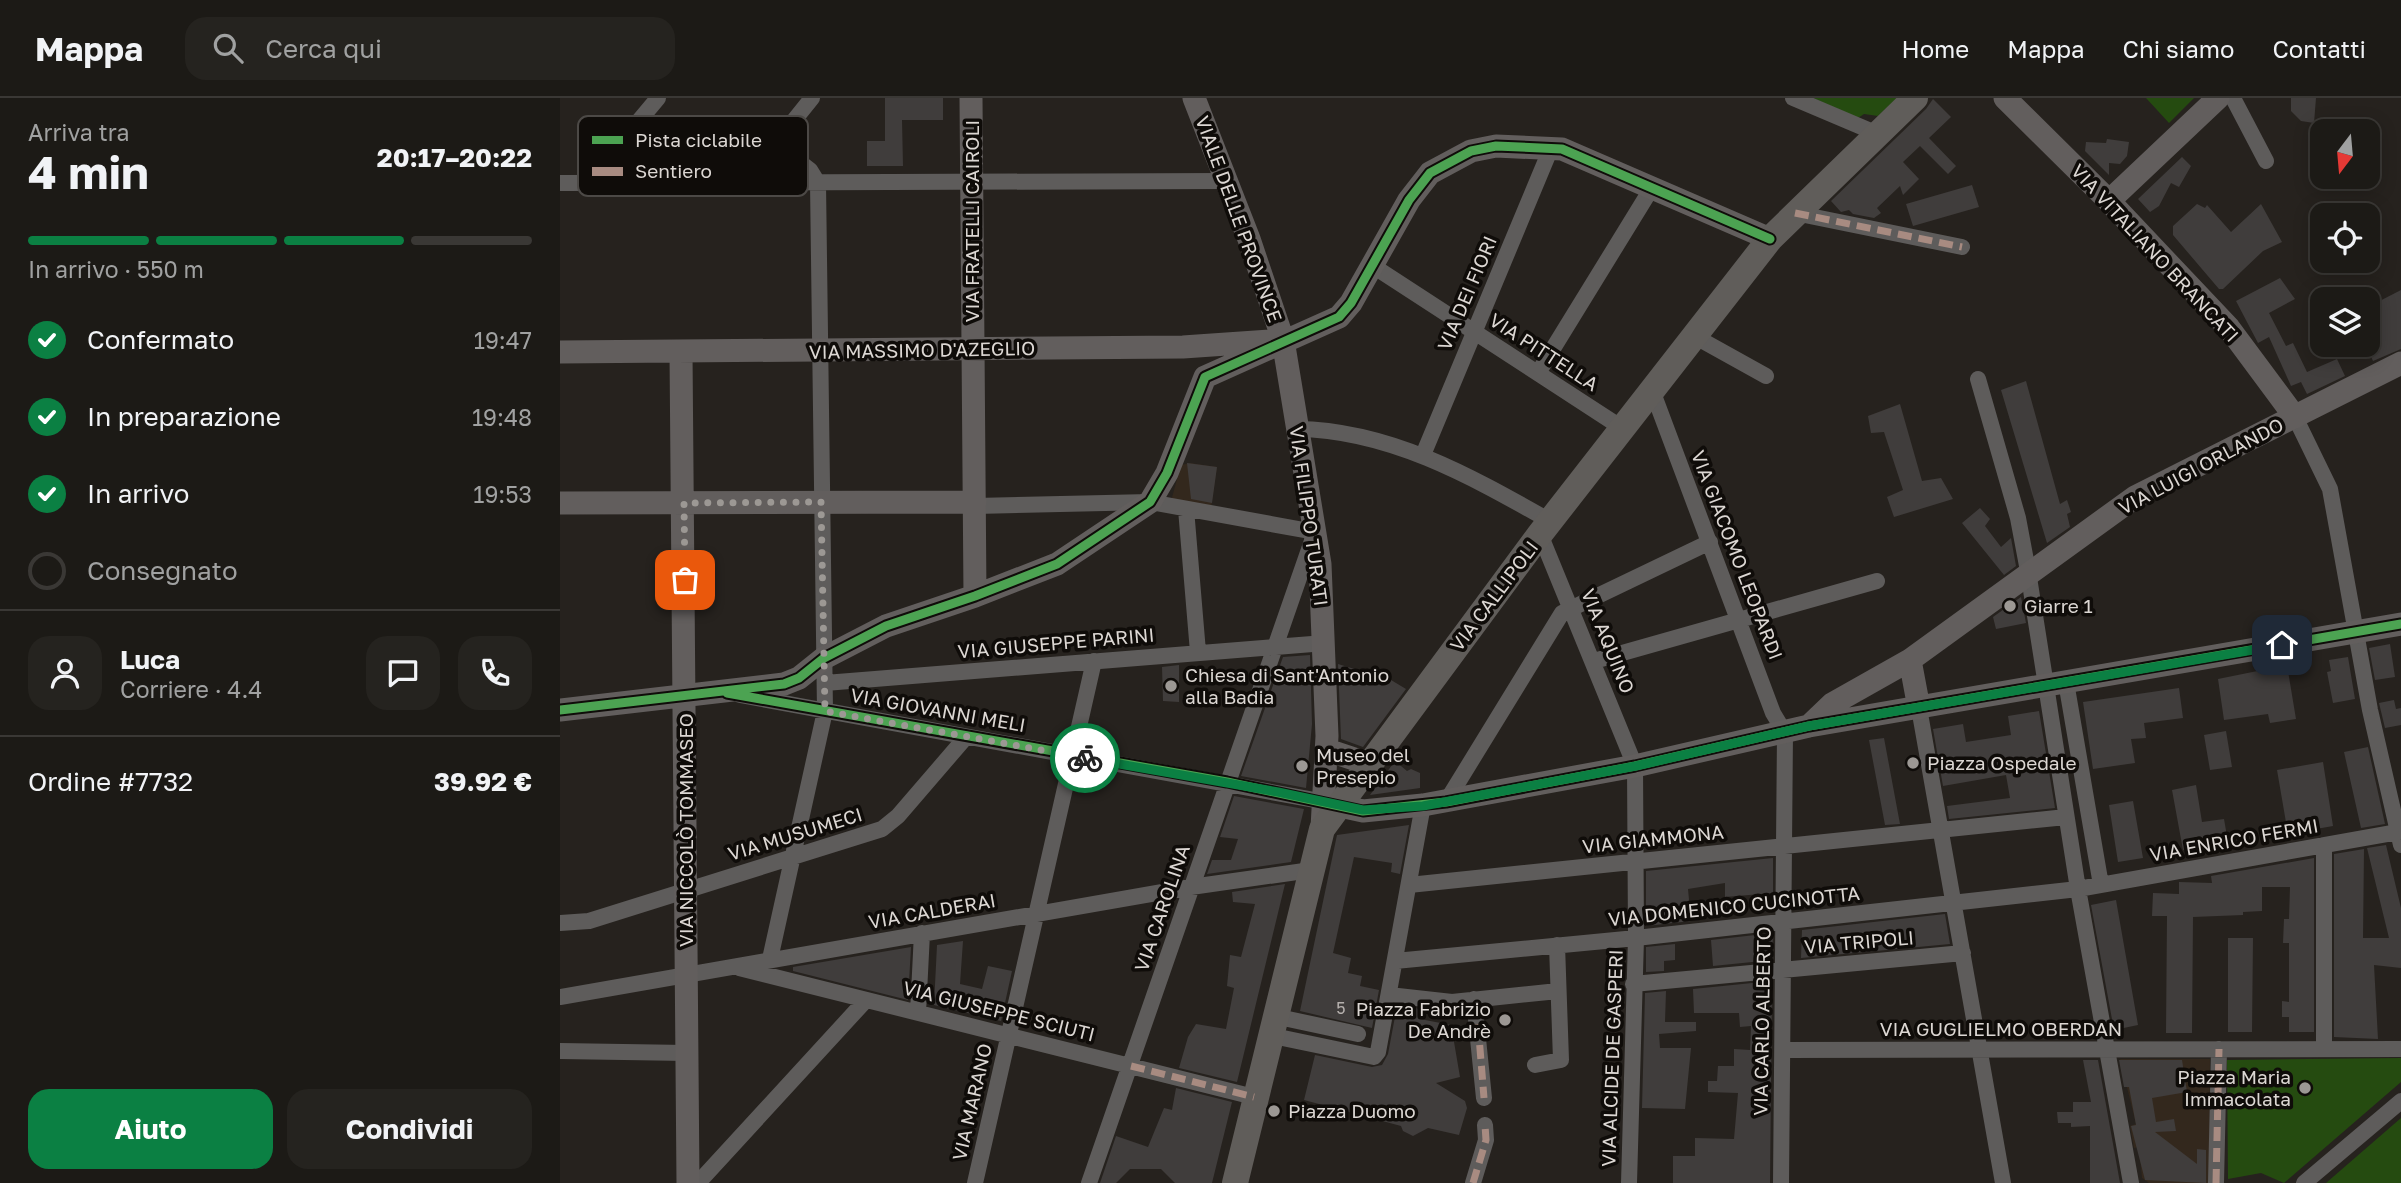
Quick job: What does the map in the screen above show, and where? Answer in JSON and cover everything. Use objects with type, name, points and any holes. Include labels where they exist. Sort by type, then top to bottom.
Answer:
[{"type":"main road","name":"VIA CALLIPOLI","points":[[1235,1183],[1311,870],[1322,829],[1333,804],[1369,764],[1545,527],[1770,239],[1915,98]]},
{"type":"street","points":[[643,116],[658,98]]},
{"type":"street","points":[[797,116],[812,98]]},
{"type":"street","name":"VIA FRATELLI CAIROLI","points":[[971,98],[975,597]]},
{"type":"street","name":"VIALE DELLE PROVINCE","points":[[1194,98],[1283,340]]},
{"type":"street","points":[[1793,98],[1878,134]]},
{"type":"street","name":"VIA VITALIANO BRANCATI","points":[[2005,98],[2109,201],[2229,328],[2295,417]]},
{"type":"street","points":[[2109,201],[2218,98]]},
{"type":"street","points":[[2233,98],[2266,161]]},
{"type":"street","points":[[1205,377],[1339,317],[1373,266],[1409,200],[1430,173],[1471,151],[1496,146],[1562,149],[1653,186],[1770,239]]},
{"type":"street","name":"VIA DEI FIORI","points":[[1423,455],[1550,148]]},
{"type":"street","points":[[770,959],[826,716],[825,684],[829,649],[821,502],[818,183],[808,168]]},
{"type":"street","points":[[808,183],[1226,181]]},
{"type":"street","points":[[1538,373],[1653,186]]},
{"type":"street","points":[[1795,213],[1962,247]]},
{"type":"street","name":"VIA PITTELLA","points":[[1373,266],[1622,428]]},
{"type":"street","points":[[1695,336],[1766,376]]},
{"type":"street","name":"VIA MASSIMO D'AZEGLIO","points":[[560,352],[1182,347],[1283,340]]},
{"type":"street","name":"VIA FILIPPO TURATI","points":[[1283,340],[1315,532],[1325,643],[1327,743],[1333,804]]},
{"type":"street","points":[[560,709],[727,693],[784,684],[799,678],[829,649],[886,626],[975,597],[1057,564],[1150,502],[1167,473],[1205,377],[1209,358],[1205,352],[1182,347]]},
{"type":"street","name":"VIA NICCOLÒ TOMMASEO","points":[[681,352],[688,1183]]},
{"type":"street","name":"VIA LUIGI ORLANDO","points":[[1809,726],[1832,704],[1910,660],[2028,571],[2135,497],[2401,363]]},
{"type":"street","points":[[1978,379],[2018,518],[2101,885]]},
{"type":"street","name":"VIA GIACOMO LEOPARDI","points":[[1652,390],[1773,713],[1785,733]]},
{"type":"street","points":[[2295,417],[2330,489],[2358,631],[2370,710],[2400,839]]},
{"type":"street","points":[[1297,429],[1323,429],[1423,455],[1457,468],[1545,527]]},
{"type":"street","points":[[560,503],[1105,505],[1150,502],[1315,532]]},
{"type":"street","points":[[1105,505],[1105,533]]},
{"type":"street","points":[[1186,509],[1198,652]]},
{"type":"street","name":"VIA AQUINO","points":[[1545,527],[1573,609],[1636,766]]},
{"type":"street","name":"VIA CAROLINA","points":[[1089,1183],[1315,532]]},
{"type":"street","points":[[1272,1026],[1374,1057],[1378,1052],[1409,885],[1434,804],[1562,614],[1710,542]]},
{"type":"street","points":[[1594,661],[1877,581]]},
{"type":"street","points":[[1333,804],[1363,810],[1434,804],[1636,766],[1809,726],[2401,624]]},
{"type":"street","name":"VIA GIUSEPPE PARINI","points":[[825,684],[1274,645],[1325,643]]},
{"type":"street","points":[[1910,660],[1923,707],[1941,830],[2003,1183]]},
{"type":"street","name":"VIA MARANO","points":[[975,1183],[1094,661]]},
{"type":"street","points":[[2056,684],[2066,817],[2131,1183]]},
{"type":"street","name":"VIA GIOVANNI MELI","points":[[727,693],[826,716],[1227,782],[1333,804]]},
{"type":"street","name":"VIA CARLO ALBERTO","points":[[1781,1183],[1785,733]]},
{"type":"street","name":"VIA MUSUMECI","points":[[560,923],[589,921],[882,829],[898,816],[966,737]]},
{"type":"street","points":[[1327,743],[1369,764]]},
{"type":"street","name":"VIA ALCIDE DE GASPERI","points":[[1629,1183],[1636,938],[1636,766]]},
{"type":"street","points":[[1941,830],[2066,817]]},
{"type":"street","name":"VIA GIAMMONA","points":[[1409,885],[1941,830]]},
{"type":"street","name":"VIA ENRICO FERMI","points":[[2078,889],[2324,845],[2400,839]]},
{"type":"street","points":[[2324,845],[2324,1044]]},
{"type":"street","name":"VIA CALDERAI","points":[[560,997],[1191,887],[1311,870]]},
{"type":"street","name":"VIA DOMENICO CUCINOTTA","points":[[1395,961],[1636,938],[2078,889]]},
{"type":"street","points":[[918,1013],[922,933]]},
{"type":"street","points":[[1535,1065],[1561,1060],[1557,945]]},
{"type":"street","name":"VIA TRIPOLI","points":[[1633,984],[1962,953]]},
{"type":"street","name":"VIA GIUSEPPE SCIUTI","points":[[733,967],[1254,1097]]},
{"type":"street","points":[[1389,995],[1452,1002],[1559,991]]},
{"type":"street","points":[[1474,999],[1484,1098]]},
{"type":"street","points":[[698,1183],[866,1000]]},
{"type":"street","points":[[1272,1026],[1358,1034]]},
{"type":"street","name":"VIA GUGLIELMO OBERDAN","points":[[1783,1051],[2219,1049],[2324,1044],[2401,1049]]},
{"type":"street","points":[[2216,1183],[2219,1049]]},
{"type":"street","points":[[560,1051],[687,1052]]},
{"type":"street","points":[[2304,1183],[2401,1101]]},
{"type":"street","points":[[1473,1183],[1486,1140],[1485,1125]]},
{"type":"shaded area","points":[[1190,463],[1217,467],[1211,508],[1171,501],[1181,465]]},
{"type":"shaded area","points":[[2120,1059],[2210,1059],[2209,1183],[2149,1183],[2142,1178],[2139,1147],[2134,1148],[2130,1126],[2136,1124]]},
{"type":"green space","points":[[1813,98],[1897,98],[1878,116],[1864,114],[1858,118]]},
{"type":"green space","points":[[2146,98],[2194,98],[2169,123]]},
{"type":"green space","name":"Piazza Maria Immacolata","points":[[2401,1058],[2401,1082],[2284,1183],[2261,1173],[2228,1179],[2227,1060]]},
{"type":"green space","points":[[2401,1118],[2401,1183],[2326,1183]]},
{"type":"building","points":[[885,98],[943,98],[943,120],[902,120],[903,166],[867,166],[867,141],[885,141]]},
{"type":"building","points":[[2291,98],[2316,98],[2314,119],[2310,119],[2310,122],[2301,121],[2291,111]]},
{"type":"building","points":[[1933,99],[1951,117],[1929,138],[1956,166],[1948,174],[1920,146],[1903,162],[1919,179],[1903,195],[1900,186],[1877,208],[1881,213],[1874,218],[1853,214],[1849,210],[1841,212],[1831,201],[1926,109]]},
{"type":"building","points":[[2107,139],[2129,142],[2127,156],[2120,164],[2109,163],[2109,175],[2085,151],[2086,142],[2106,143]]},
{"type":"building","points":[[2182,157],[2191,166],[2179,187],[2171,183],[2159,206],[2150,212],[2138,199]]},
{"type":"building","points":[[1972,185],[1979,207],[1913,226],[1906,204]]},
{"type":"building","points":[[2197,204],[2205,208],[2207,205],[2231,232],[2261,204],[2282,242],[2263,251],[2223,289],[2219,289],[2173,235],[2173,226]]},
{"type":"building","points":[[2280,278],[2295,299],[2269,313],[2286,346],[2293,343],[2307,372],[2337,359],[2345,376],[2307,394],[2301,382],[2291,386],[2269,337],[2258,343],[2236,301]]},
{"type":"building","points":[[2401,290],[2401,349],[2373,361],[2371,357],[2380,357],[2380,301]]},
{"type":"building","points":[[2026,381],[2060,504],[2067,500],[2071,512],[2067,514],[2070,527],[2047,543],[2001,390]]},
{"type":"building","points":[[1900,404],[1922,481],[1941,478],[1953,499],[1894,517],[1887,497],[1903,490],[1884,432],[1871,433],[1868,416]]},
{"type":"building","points":[[1187,463],[1217,467],[1212,503],[1191,499]]},
{"type":"building","points":[[1980,508],[1990,519],[1985,526],[2001,547],[2011,538],[2016,566],[2004,575],[1962,523]]},
{"type":"building","points":[[2021,597],[2026,623],[1996,629],[1993,617]]},
{"type":"building","points":[[2390,644],[2395,677],[2375,680],[2369,648]]},
{"type":"building","points":[[1310,655],[1312,724],[1306,788],[1241,776],[1283,657]]},
{"type":"building","points":[[2348,657],[2355,699],[2333,703],[2327,672],[2331,671],[2329,660]]},
{"type":"building","points":[[1338,664],[1391,680],[1406,689],[1363,747],[1341,739]]},
{"type":"building","name":"Chiesa di Sant'Antonio alla Badia","points":[[1179,665],[1179,702],[1163,701],[1162,667]]},
{"type":"building","points":[[2287,665],[2296,719],[2270,723],[2268,714],[2224,720],[2218,679]]},
{"type":"building","points":[[2179,688],[2183,718],[2144,723],[2146,738],[2131,739],[2135,763],[2093,769],[2083,702]]},
{"type":"building","points":[[2394,700],[2396,709],[2401,708],[2401,725],[2385,728],[2379,703]]},
{"type":"building","points":[[2039,711],[2055,808],[1949,819],[1947,806],[2010,798],[2006,775],[1943,786],[1933,729],[1963,724],[1966,742],[2011,735],[2008,716]]},
{"type":"building","points":[[2226,731],[2232,767],[2210,770],[2204,735]]},
{"type":"building","points":[[1884,738],[1900,824],[1885,825],[1869,740]]},
{"type":"building","points":[[2368,747],[2385,824],[2361,828],[2344,752]]},
{"type":"building","points":[[1395,761],[1407,771],[1411,769],[1420,773],[1420,788],[1370,795]]},
{"type":"building","points":[[2323,762],[2333,826],[2288,834],[2277,770]]},
{"type":"building","points":[[2196,785],[2202,822],[2224,819],[2228,842],[2183,850],[2172,790]]},
{"type":"building","points":[[1234,796],[1304,809],[1291,862],[1207,874],[1212,860],[1231,860],[1238,839],[1220,837]]},
{"type":"building","points":[[2133,801],[2143,858],[2118,862],[2109,805]]},
{"type":"building","points":[[1409,825],[1400,874],[1391,872],[1392,863],[1354,857],[1333,953],[1351,958],[1348,973],[1362,976],[1360,986],[1379,990],[1372,1028],[1300,1011],[1337,835]]},
{"type":"building","points":[[2386,845],[2401,908],[2401,968],[2374,965],[2378,1039],[2334,1037],[2334,854],[2364,849],[2363,938],[2389,938],[2367,848]]},
{"type":"building","points":[[1773,858],[1773,893],[1725,897],[1725,883],[1688,889],[1691,921],[1646,926],[1646,871]]},
{"type":"building","points":[[2314,858],[2314,1032],[2289,1032],[2289,1017],[2282,1017],[2282,1001],[2289,1002],[2289,943],[2283,943],[2284,919],[2289,919],[2290,887],[2262,887],[2262,911],[2243,912],[2243,915],[2193,917],[2192,1033],[2166,1033],[2167,916],[2152,916],[2153,893],[2179,894],[2179,882],[2212,883],[2211,876]]},
{"type":"building","points":[[1285,884],[1237,1082],[1179,1068],[1188,1037],[1196,1024],[1226,1029],[1234,988],[1227,986],[1230,955],[1241,957],[1255,904],[1233,902],[1232,892]]},
{"type":"building","points":[[2116,900],[2138,1025],[2114,1030],[2091,905]]},
{"type":"building","points":[[1945,914],[1950,944],[1801,958],[1802,930]]},
{"type":"building","points":[[1773,933],[1772,960],[1713,966],[1711,940]]},
{"type":"building","points":[[2228,938],[2253,938],[2252,1032],[2228,1032]]},
{"type":"building","points":[[963,941],[960,984],[982,989],[988,966],[1012,971],[1001,1021],[934,1005],[937,945]]},
{"type":"building","points":[[1675,944],[1675,960],[1664,961],[1664,971],[1646,972],[1646,947]]},
{"type":"building","points":[[911,947],[908,1000],[793,971],[793,967]]},
{"type":"building","points":[[1772,981],[1770,1183],[1673,1183],[1673,1156],[1695,1156],[1695,1138],[1734,1139],[1738,1093],[1708,1092],[1708,1081],[1717,1081],[1718,1066],[1734,1066],[1734,1049],[1750,1050],[1751,1026],[1740,1027],[1739,1013],[1694,1013],[1693,989]]},
{"type":"building","points":[[1666,991],[1665,1022],[1696,1022],[1696,1031],[1659,1034],[1660,1048],[1691,1048],[1685,1109],[1642,1108],[1645,993]]},
{"type":"building","points":[[1397,1006],[1421,1009],[1420,1019],[1451,1025],[1449,1034],[1453,1036],[1460,1077],[1436,1083],[1465,1101],[1467,1108],[1459,1135],[1428,1128],[1413,1136],[1403,1131],[1401,1126],[1304,1100],[1315,1055],[1372,1067],[1382,1065],[1388,1054]]},
{"type":"building","points":[[2083,1060],[2098,1060],[2120,1183],[2090,1183],[2090,1126],[2071,1127],[2071,1123],[2058,1123],[2057,1112],[2073,1112],[2073,1102],[2091,1102]]},
{"type":"building","points":[[2119,1060],[2182,1060],[2187,1092],[2152,1098],[2156,1122],[2174,1119],[2176,1131],[2155,1132],[2197,1164],[2197,1149],[2206,1150],[2206,1183],[2145,1180],[2131,1126],[2136,1125],[2129,1087],[2124,1087]]},
{"type":"building","points":[[1176,1088],[1232,1102],[1212,1183],[1175,1183],[1161,1169],[1130,1169],[1116,1183],[1100,1183],[1116,1136],[1148,1147],[1164,1108],[1172,1110]]},
{"type":"marked path","points":[[1795,213],[1962,247]]},
{"type":"marked path","points":[[1478,1024],[1484,1098]]},
{"type":"marked path","points":[[2216,1183],[2219,1049]]},
{"type":"marked path","points":[[1131,1066],[1254,1097]]},
{"type":"marked path","points":[[1473,1183],[1486,1140],[1485,1125]]},
{"type":"cycle path","points":[[560,710],[784,684],[799,678],[824,658],[886,626],[975,596],[1057,564],[1150,502],[1167,473],[1205,377],[1339,317],[1351,303],[1409,200],[1430,173],[1471,151],[1496,146],[1562,149],[1770,239]]},
{"type":"cycle path","points":[[727,693],[1227,782],[1363,811],[1446,802],[1635,766],[1809,726],[2401,624]]},
{"type":"way so far","points":[[685,580],[684,503],[821,502],[825,711],[1085,758]]},
{"type":"place","name":"Giarre 1","points":[[2010,606]]},
{"type":"place","name":"Chiesa di Sant'Antonio alla Badia","points":[[1171,686]]},
{"type":"place","name":"Piazza Ospedale","points":[[1913,763]]},
{"type":"place","name":"Museo del Presepio","points":[[1302,766]]},
{"type":"place","name":"Piazza Fabrizio De Andrè","points":[[1505,1020]]},
{"type":"place","name":"Piazza Maria Immacolata","points":[[2305,1088]]},
{"type":"place","name":"Piazza Duomo","points":[[1274,1111]]},
{"type":"route","points":[[1085,758],[1227,782],[1363,810],[1423,806],[1636,766],[1809,726],[2282,645]]}]
